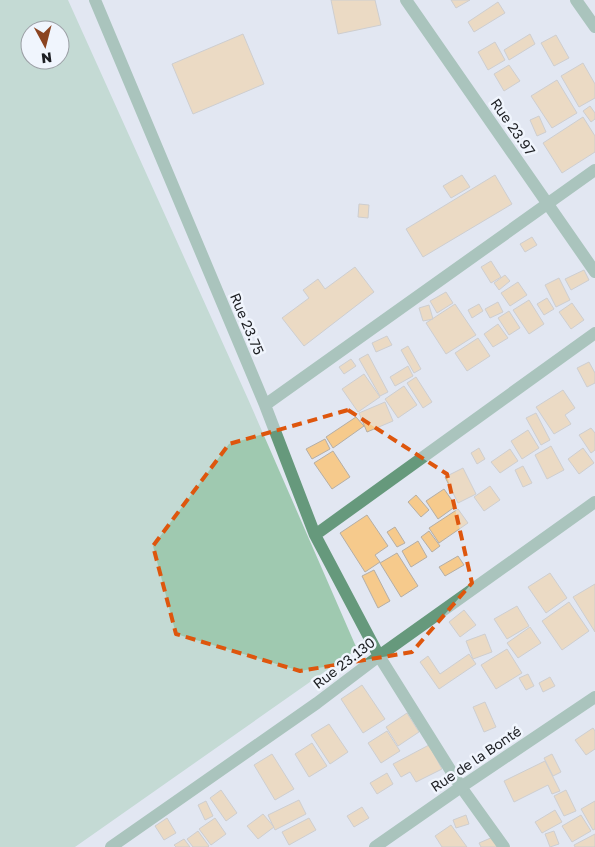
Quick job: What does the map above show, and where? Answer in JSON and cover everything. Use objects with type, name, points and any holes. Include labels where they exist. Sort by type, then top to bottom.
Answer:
[{"type":"street","name":"Rue 23.75","points":[[95,0],[265,405],[315,535],[378,656],[461,787],[504,847]]},
{"type":"street","name":"Rue 23.97","points":[[406,0],[595,272]]},
{"type":"street","points":[[576,0],[595,27]]},
{"type":"street","points":[[265,405],[595,170]]},
{"type":"street","points":[[315,535],[595,333]]},
{"type":"street","name":"Rue 23.130","points":[[111,847],[317,703],[378,656],[595,502]]},
{"type":"street","name":"Rue de la Bonté","points":[[375,847],[595,697]]},
{"type":"highlighted area","points":[[348,410],[447,474],[472,583],[412,652],[300,671],[176,634],[153,546],[229,444]]},
{"type":"green space","points":[[0,0],[68,0],[248,399],[357,649],[75,847],[0,847]]},
{"type":"building","points":[[331,0],[375,0],[381,25],[338,34]]},
{"type":"building","points":[[451,0],[470,0],[456,8]]},
{"type":"building","points":[[498,2],[505,13],[474,32],[468,22]]},
{"type":"building","points":[[243,34],[264,84],[193,114],[172,64]]},
{"type":"building","points":[[530,34],[535,44],[509,60],[504,50]]},
{"type":"building","points":[[556,35],[569,58],[554,66],[541,43]]},
{"type":"building","points":[[495,42],[505,60],[488,70],[478,52]]},
{"type":"building","points":[[583,63],[595,84],[595,98],[579,107],[561,76]]},
{"type":"building","points":[[509,65],[520,81],[504,91],[494,74]]},
{"type":"building","points":[[557,80],[577,113],[552,128],[531,96]]},
{"type":"building","points":[[590,106],[595,113],[595,119],[591,122],[583,111]]},
{"type":"building","points":[[539,116],[546,132],[537,136],[530,120]]},
{"type":"building","points":[[583,117],[595,136],[595,152],[562,173],[543,143]]},
{"type":"building","points":[[462,175],[470,187],[451,198],[443,186]]},
{"type":"building","points":[[495,175],[512,204],[423,257],[406,229]]},
{"type":"building","points":[[359,204],[369,205],[368,218],[358,217]]},
{"type":"building","points":[[532,237],[537,245],[525,252],[520,244]]},
{"type":"building","points":[[491,261],[501,277],[491,283],[481,267]]},
{"type":"building","points":[[355,267],[374,292],[304,346],[282,318],[309,298],[303,290],[318,279],[325,289]]},
{"type":"building","points":[[584,270],[589,280],[571,290],[565,279]]},
{"type":"building","points":[[505,275],[510,281],[499,290],[494,283]]},
{"type":"building","points":[[559,278],[570,300],[556,307],[545,285]]},
{"type":"building","points":[[518,282],[527,295],[510,306],[501,293]]},
{"type":"building","points":[[446,292],[453,303],[437,313],[430,301]]},
{"type":"building","points":[[547,298],[554,309],[544,315],[537,304]]},
{"type":"building","points":[[529,300],[544,324],[529,334],[513,310]]},
{"type":"building","points":[[498,302],[503,312],[490,318],[485,309]]},
{"type":"building","points":[[572,303],[584,320],[571,329],[559,312]]},
{"type":"building","points":[[455,304],[476,335],[446,354],[426,323]]},
{"type":"building","points":[[479,304],[483,311],[472,318],[468,310]]},
{"type":"building","points":[[429,305],[433,319],[423,321],[419,308]]},
{"type":"building","points":[[509,311],[520,328],[509,335],[498,318]]},
{"type":"building","points":[[498,324],[508,338],[493,347],[484,334]]},
{"type":"building","points":[[387,336],[392,345],[376,352],[372,343]]},
{"type":"building","points":[[478,338],[490,356],[467,371],[455,353]]},
{"type":"building","points":[[408,346],[421,369],[414,373],[401,350]]},
{"type":"building","points":[[368,354],[388,392],[380,396],[359,359]]},
{"type":"building","points":[[351,359],[356,366],[344,374],[339,367]]},
{"type":"building","points":[[589,362],[595,373],[595,383],[587,387],[577,368]]},
{"type":"building","points":[[408,366],[413,376],[395,386],[390,377]]},
{"type":"building","points":[[364,374],[380,397],[358,412],[342,389]]},
{"type":"building","points":[[416,377],[432,402],[423,408],[407,383]]},
{"type":"building","points":[[404,386],[417,405],[398,418],[385,399]]},
{"type":"building","points":[[563,390],[575,408],[565,415],[571,424],[554,434],[536,407]]},
{"type":"building","points":[[385,402],[393,421],[367,432],[359,413]]},
{"type":"building","points":[[536,413],[550,440],[541,445],[526,418]]},
{"type":"building","points":[[356,417],[364,426],[333,448],[326,437]]},
{"type":"building","points":[[591,428],[595,433],[595,450],[591,453],[579,435]]},
{"type":"building","points":[[528,430],[539,448],[522,459],[511,441]]},
{"type":"building","points":[[325,439],[330,449],[312,459],[306,449]]},
{"type":"building","points":[[551,446],[564,470],[547,479],[535,455]]},
{"type":"building","points":[[479,448],[485,459],[477,464],[471,453]]},
{"type":"building","points":[[583,448],[594,463],[579,474],[568,459]]},
{"type":"building","points":[[510,449],[518,461],[500,473],[491,462]]},
{"type":"building","points":[[333,451],[350,477],[332,489],[314,463]]},
{"type":"building","points":[[523,466],[532,483],[523,487],[515,470]]},
{"type":"building","points":[[463,468],[476,494],[458,503],[445,477]]},
{"type":"building","points":[[490,486],[500,500],[484,511],[474,497]]},
{"type":"building","points":[[444,489],[456,506],[438,519],[426,501]]},
{"type":"building","points":[[416,495],[429,510],[421,517],[408,502]]},
{"type":"building","points":[[458,509],[468,523],[439,543],[429,528]]},
{"type":"building","points":[[367,515],[388,546],[375,555],[380,562],[365,572],[340,533]]},
{"type":"building","points":[[395,527],[405,543],[397,547],[387,532]]},
{"type":"building","points":[[429,531],[440,546],[432,552],[421,537]]},
{"type":"building","points":[[418,541],[427,557],[411,567],[402,551]]},
{"type":"building","points":[[397,553],[418,586],[401,597],[380,563]]},
{"type":"building","points":[[458,556],[464,565],[445,576],[439,567]]},
{"type":"building","points":[[374,570],[390,601],[378,608],[362,576]]},
{"type":"building","points":[[550,573],[567,598],[546,613],[528,587]]},
{"type":"building","points":[[595,584],[595,632],[573,597]]},
{"type":"building","points":[[569,602],[589,631],[562,650],[542,621]]},
{"type":"building","points":[[517,606],[529,626],[507,639],[494,619]]},
{"type":"building","points":[[464,610],[476,625],[460,637],[449,622]]},
{"type":"building","points":[[530,627],[541,643],[518,658],[507,643]]},
{"type":"building","points":[[485,634],[492,652],[473,659],[466,641]]},
{"type":"building","points":[[507,649],[522,673],[496,689],[481,665]]},
{"type":"building","points":[[469,654],[476,664],[439,689],[420,662],[428,656],[440,674]]},
{"type":"building","points":[[528,674],[534,686],[526,690],[519,678]]},
{"type":"building","points":[[550,677],[555,686],[543,692],[539,683]]},
{"type":"building","points":[[362,685],[385,719],[363,733],[341,699]]},
{"type":"building","points":[[485,702],[496,727],[484,732],[473,707]]},
{"type":"building","points":[[407,713],[419,732],[398,746],[386,727]]},
{"type":"building","points":[[329,724],[348,752],[330,764],[311,735]]},
{"type":"building","points":[[593,728],[595,731],[595,749],[586,755],[575,740]]},
{"type":"building","points":[[387,731],[400,751],[381,763],[368,743]]},
{"type":"building","points":[[312,743],[327,766],[309,777],[295,754]]},
{"type":"building","points":[[429,745],[442,769],[416,782],[410,772],[401,777],[393,764]]},
{"type":"building","points":[[272,754],[294,789],[275,800],[254,765]]},
{"type":"building","points":[[552,754],[561,772],[553,776],[544,758]]},
{"type":"building","points":[[545,761],[560,791],[552,794],[548,785],[514,802],[504,781]]},
{"type":"building","points":[[387,773],[393,784],[377,794],[370,783]]},
{"type":"building","points":[[221,790],[237,813],[226,821],[210,798]]},
{"type":"building","points":[[566,790],[576,811],[564,816],[554,796]]},
{"type":"building","points":[[299,800],[306,814],[275,830],[268,815]]},
{"type":"building","points":[[206,801],[213,816],[205,820],[198,805]]},
{"type":"building","points":[[595,801],[595,829],[593,830],[581,809]]},
{"type":"building","points":[[362,807],[369,818],[354,827],[347,816]]},
{"type":"building","points":[[555,810],[562,822],[542,833],[535,822]]},
{"type":"building","points":[[263,814],[274,827],[258,839],[247,826]]},
{"type":"building","points":[[466,815],[469,824],[456,828],[453,820]]},
{"type":"building","points":[[581,815],[591,831],[572,842],[562,826]]},
{"type":"building","points":[[167,818],[176,833],[164,840],[155,826]]},
{"type":"building","points":[[215,818],[226,834],[211,845],[199,829]]},
{"type":"building","points":[[309,818],[316,830],[289,845],[282,832]]},
{"type":"building","points":[[451,825],[467,847],[442,847],[435,836]]},
{"type":"building","points":[[198,831],[208,847],[193,847],[187,839]]},
{"type":"building","points":[[554,831],[559,844],[550,847],[545,834]]},
{"type":"building","points":[[595,834],[595,847],[575,847],[574,845]]},
{"type":"building","points":[[493,837],[497,847],[481,847],[479,843]]},
{"type":"building","points":[[184,839],[190,847],[176,847],[174,845]]}]
